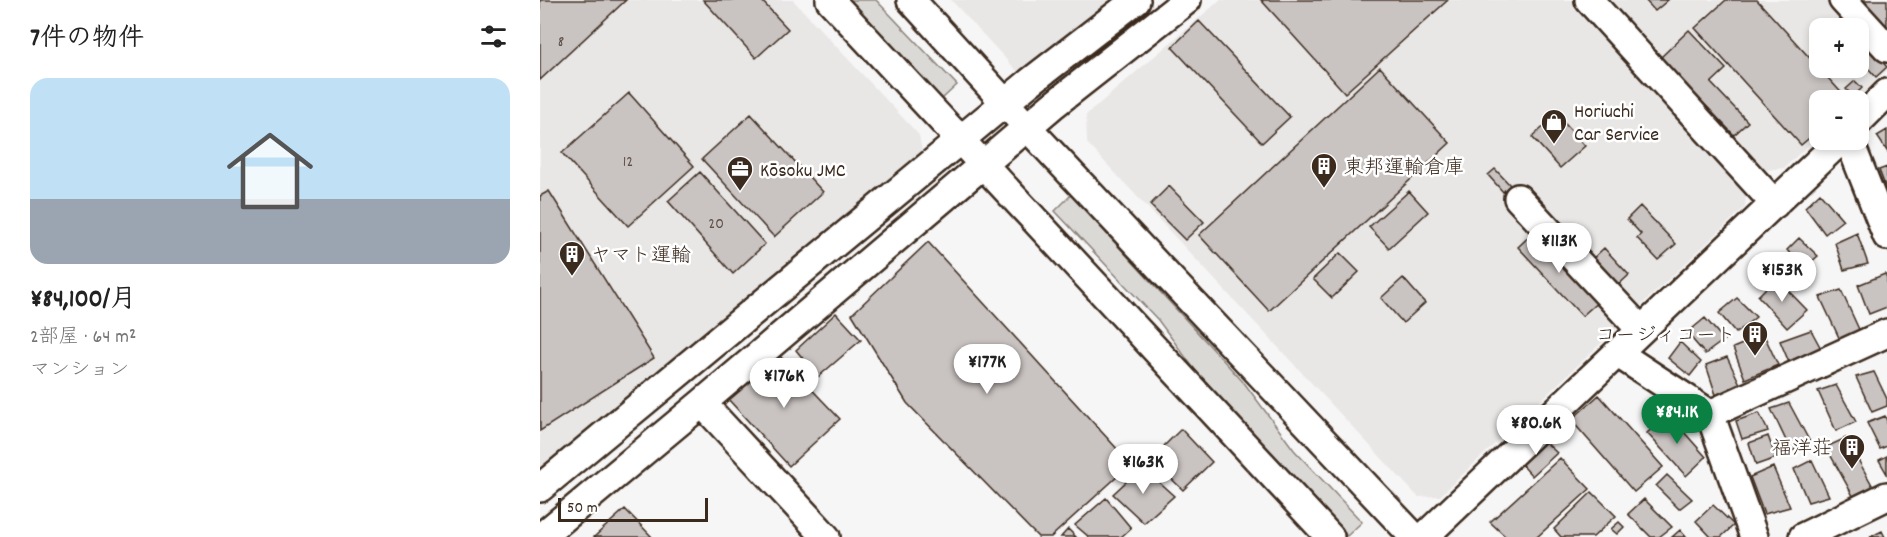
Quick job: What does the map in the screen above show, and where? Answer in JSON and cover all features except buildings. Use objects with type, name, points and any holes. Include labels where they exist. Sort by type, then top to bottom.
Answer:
[{"type":"street","points":[[830,0],[1330,537]]},
{"type":"street","points":[[911,0],[1027,127],[1414,537]]},
{"type":"street","points":[[540,488],[1006,103],[1137,0]]},
{"type":"street","points":[[541,537],[982,164],[1187,0]]},
{"type":"street","points":[[1589,0],[1775,204]]},
{"type":"street","points":[[1843,0],[1887,48]]},
{"type":"street","points":[[1869,111],[1887,93]]},
{"type":"street","points":[[1424,537],[1831,150]]},
{"type":"street","points":[[1853,150],[1887,236]]},
{"type":"street","points":[[1518,198],[1641,330]]},
{"type":"street","points":[[1710,414],[1887,333]]},
{"type":"street","points":[[1617,353],[1710,414],[1754,537]]},
{"type":"street","points":[[702,403],[826,537]]},
{"type":"street","points":[[1803,537],[1887,496]]},
{"type":"shaded area","points":[[540,0],[793,0],[919,135],[925,167],[540,484]]},
{"type":"shaded area","points":[[850,0],[876,0],[957,85],[942,99]]},
{"type":"shaded area","points":[[951,0],[1126,0],[1043,69],[1017,71]]},
{"type":"shaded area","points":[[1220,0],[1575,0],[1747,185],[1745,207],[1440,496],[1418,497],[1087,143],[1086,115]]},
{"type":"shaded area","points":[[1608,0],[1887,0],[1887,70],[1866,90],[1809,90],[1809,144],[1784,168],[1766,170]]},
{"type":"shaded area","points":[[1071,195],[1245,384],[1294,450],[1362,522],[1347,536],[1210,390],[1158,320],[1055,211]]},
{"type":"place","name":"Horiuchi Car Service","points":[[1554,145]]},
{"type":"place","name":"東邦運輸倉庫","points":[[1324,189]]},
{"type":"place","name":"Kōsoku JMC","points":[[740,192]]},
{"type":"place","name":"ヤマト運輸","points":[[572,277]]},
{"type":"place","name":"コージィコート","points":[[1755,357]]},
{"type":"place","name":"福洋荘","points":[[1852,470]]}]
